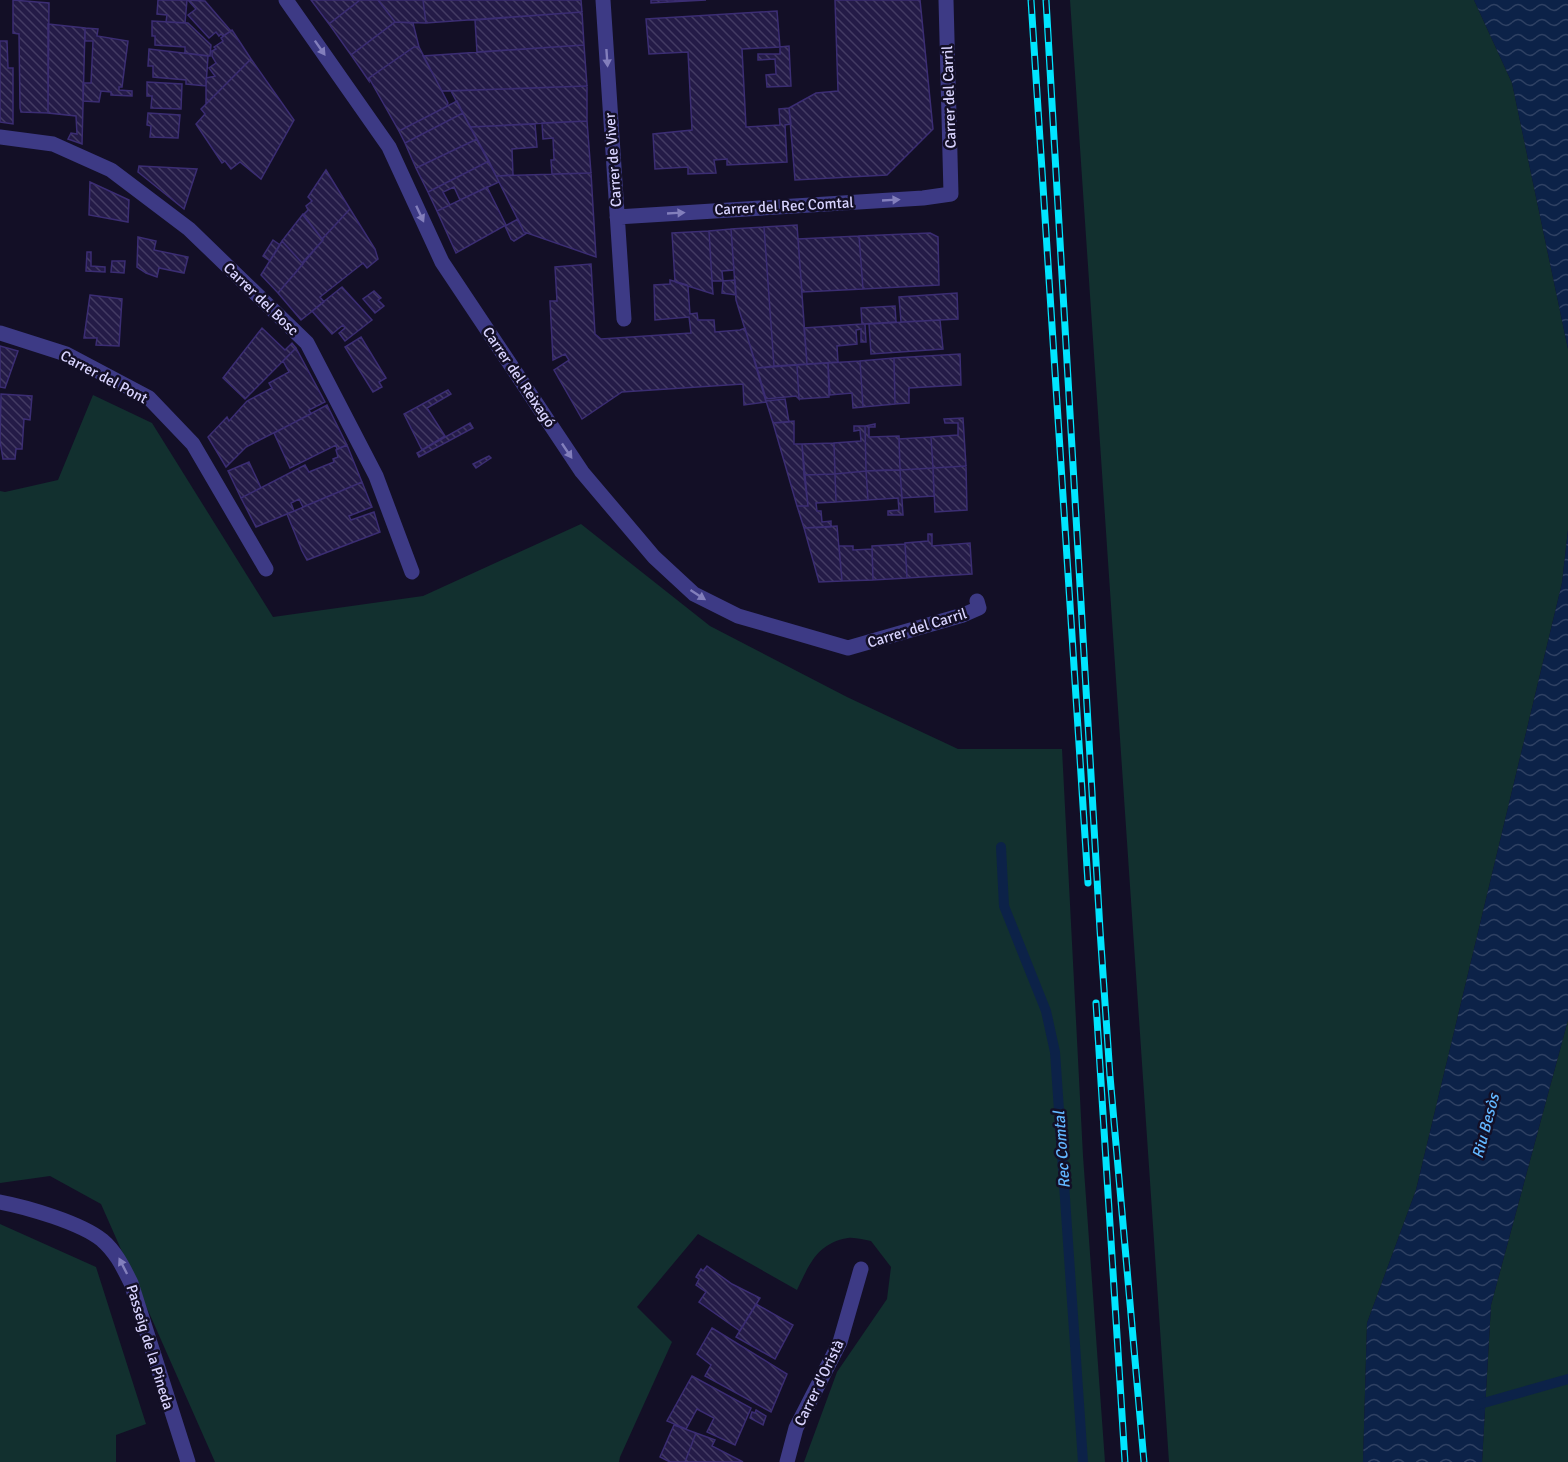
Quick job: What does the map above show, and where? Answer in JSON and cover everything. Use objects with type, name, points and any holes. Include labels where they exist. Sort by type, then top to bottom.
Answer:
[{"type":"street","name":"Carrer del Reixagó","points":[[286,0],[389,147],[442,262],[582,472],[654,557],[694,594],[738,616],[848,648]]},
{"type":"street","name":"Carrer de Viver","points":[[603,0],[624,319]]},
{"type":"street","name":"Carrer del Carril","points":[[946,0],[951,194]]},
{"type":"street","name":"Carrer del Bosc","points":[[0,137],[53,144],[111,170],[189,230],[307,343],[376,476],[412,572]]},
{"type":"street","name":"Carrer del Rec Comtal","points":[[617,217],[923,198],[951,194]]},
{"type":"street","name":"Carrer del Pont","points":[[0,333],[66,354],[149,398],[193,444],[266,569]]},
{"type":"street","name":"Carrer del Carril","points":[[848,648],[963,615],[979,608],[977,601]]},
{"type":"street","name":"Passeig de la Pineda","points":[[0,1202],[21,1206],[67,1222],[101,1239],[117,1256],[131,1283],[188,1462]]},
{"type":"street","name":"Carrer d'Oristà","points":[[787,1462],[796,1428],[840,1342],[861,1269]]},
{"type":"green space","points":[[1070,0],[1474,0],[1512,83],[1568,349],[1568,530],[1562,583],[1416,1190],[1367,1323],[1363,1462],[1169,1462]]},
{"type":"green space","points":[[93,395],[152,423],[273,617],[423,596],[581,524],[710,626],[847,697],[958,749],[1062,749],[1083,1156],[1105,1462],[804,1462],[837,1372],[887,1299],[891,1267],[871,1241],[848,1238],[829,1245],[815,1256],[797,1290],[698,1234],[637,1307],[672,1342],[619,1462],[215,1462],[101,1204],[50,1176],[0,1183],[0,491],[5,492],[58,480]]},
{"type":"green space","points":[[1568,1020],[1568,1462],[1482,1462],[1491,1305]]},
{"type":"green space","points":[[0,1224],[96,1267],[146,1424],[116,1435],[116,1462],[0,1462]]},
{"type":"water","points":[[1474,0],[1568,0],[1568,349],[1512,83]]},
{"type":"water","name":"Riu Besòs","points":[[1568,530],[1568,1020],[1491,1305],[1482,1462],[1363,1462],[1367,1323],[1416,1190],[1562,583]]},
{"type":"building","points":[[13,0],[49,3],[48,113],[21,112],[19,34],[13,33]]},
{"type":"building","points":[[158,0],[187,0],[185,23],[166,22],[167,15],[157,14]]},
{"type":"building","points":[[188,0],[205,1],[231,31],[223,36],[221,34],[219,36],[216,32],[209,38],[188,15],[196,9]]},
{"type":"building","points":[[311,0],[360,0],[329,24]]},
{"type":"building","points":[[360,0],[378,0],[395,22],[351,55],[329,24]]},
{"type":"building","points":[[378,0],[423,0],[426,23],[395,22]]},
{"type":"building","points":[[423,0],[581,0],[582,12],[426,23]]},
{"type":"building","points":[[651,0],[706,0],[651,3]]},
{"type":"building","points":[[835,0],[920,0],[933,129],[887,175],[795,180],[789,108],[816,93],[838,91]]},
{"type":"building","points":[[777,11],[780,47],[742,49],[746,127],[780,125],[779,109],[789,108],[791,124],[785,125],[787,162],[727,165],[727,159],[714,160],[716,173],[688,174],[688,167],[655,169],[653,134],[692,130],[688,52],[649,54],[646,19]]},
{"type":"building","points":[[582,12],[584,45],[477,52],[475,20]]},
{"type":"building","points":[[152,21],[188,23],[211,45],[210,56],[185,53],[185,47],[155,45],[155,36],[152,36]]},
{"type":"building","points":[[395,22],[413,23],[419,47],[414,47],[369,78],[369,81],[351,55]]},
{"type":"building","points":[[48,24],[85,28],[82,144],[68,139],[71,133],[77,134],[76,116],[48,113]]},
{"type":"building","points":[[85,28],[98,29],[97,36],[128,41],[122,87],[119,87],[119,90],[132,91],[132,96],[111,95],[111,92],[101,91],[99,102],[83,101],[83,83],[91,83],[93,41],[85,41]]},
{"type":"building","points":[[232,30],[251,59],[206,104],[206,78],[215,76],[209,68],[216,63],[212,51],[223,41],[221,38]]},
{"type":"building","points":[[0,41],[7,41],[8,68],[13,68],[13,124],[0,122]]},
{"type":"building","points":[[584,45],[587,86],[442,91],[423,56]]},
{"type":"building","points":[[789,46],[791,86],[767,87],[766,75],[776,74],[775,59],[758,60],[758,54],[780,54],[780,47]]},
{"type":"building","points":[[414,47],[419,47],[448,103],[446,107],[399,131],[369,78]]},
{"type":"building","points":[[149,49],[208,56],[206,86],[186,84],[186,80],[153,77],[153,66],[148,66]]},
{"type":"building","points":[[251,59],[294,120],[261,179],[240,162],[231,169],[225,161],[222,163],[196,124],[205,114],[201,109]]},
{"type":"building","points":[[147,82],[182,84],[181,109],[151,108],[152,96],[147,96]]},
{"type":"building","points":[[587,86],[587,121],[470,127],[451,91]]},
{"type":"building","points":[[457,101],[463,113],[405,143],[399,131]]},
{"type":"building","points":[[148,113],[180,115],[178,138],[150,137],[151,126],[147,125]]},
{"type":"building","points":[[463,113],[477,139],[416,168],[405,143]]},
{"type":"building","points":[[587,121],[591,173],[552,174],[553,138],[543,139],[542,123]]},
{"type":"building","points":[[535,124],[537,147],[512,149],[513,175],[496,176],[470,127]]},
{"type":"building","points":[[477,139],[489,161],[428,192],[416,168]]},
{"type":"building","points":[[489,161],[499,182],[460,200],[454,187],[443,192],[450,205],[437,211],[428,192]]},
{"type":"building","points":[[139,166],[197,169],[184,209],[138,172]]},
{"type":"building","points":[[326,170],[350,209],[322,239],[303,215],[308,210],[306,206],[312,201],[308,197]]},
{"type":"building","points":[[591,173],[596,257],[524,232],[496,176]]},
{"type":"building","points":[[90,182],[129,200],[128,222],[89,215]]},
{"type":"building","points":[[487,187],[506,225],[456,253],[437,211]]},
{"type":"building","points":[[350,209],[375,249],[378,259],[367,268],[363,263],[320,297],[324,302],[301,320],[278,293]]},
{"type":"building","points":[[303,214],[323,240],[302,263],[282,241]]},
{"type":"building","points":[[518,219],[524,232],[527,233],[514,241],[505,226]]},
{"type":"building","points":[[797,225],[807,364],[774,366],[764,227]]},
{"type":"building","points":[[764,227],[774,366],[757,368],[736,300],[731,229]]},
{"type":"building","points":[[731,229],[734,270],[722,271],[723,281],[712,281],[709,231]]},
{"type":"building","points":[[709,231],[713,294],[675,282],[672,233]]},
{"type":"building","points":[[930,233],[938,237],[939,285],[863,289],[859,236]]},
{"type":"building","points":[[859,236],[863,289],[802,292],[798,239]]},
{"type":"building","points":[[138,237],[156,241],[154,250],[188,257],[184,273],[159,268],[157,277],[137,267]]},
{"type":"building","points":[[273,240],[280,245],[270,261],[263,256]]},
{"type":"building","points":[[282,241],[303,264],[278,293],[261,275]]},
{"type":"building","points":[[87,252],[91,252],[91,266],[105,267],[105,272],[86,271]]},
{"type":"building","points":[[112,261],[125,261],[124,273],[111,272]]},
{"type":"building","points":[[591,264],[595,334],[601,339],[691,333],[689,317],[655,320],[654,285],[670,284],[670,280],[687,285],[690,314],[697,313],[698,320],[714,320],[715,332],[745,328],[766,402],[744,405],[743,384],[622,392],[582,419],[554,370],[569,360],[565,354],[553,360],[550,301],[557,301],[555,267]]},
{"type":"building","points":[[735,280],[736,295],[722,293],[723,281]]},
{"type":"building","points":[[342,287],[372,320],[345,341],[339,333],[345,328],[343,325],[332,334],[312,311]]},
{"type":"building","points":[[374,291],[381,298],[378,300],[384,306],[375,313],[363,299]]},
{"type":"building","points":[[957,293],[958,319],[901,322],[899,297]]},
{"type":"building","points":[[90,295],[122,299],[119,346],[96,345],[97,338],[84,338]]},
{"type":"building","points":[[895,306],[896,322],[862,324],[861,308]]},
{"type":"building","points":[[940,320],[943,349],[871,354],[869,324]]},
{"type":"building","points":[[865,324],[866,342],[861,342],[861,329],[856,330],[857,344],[837,346],[838,362],[807,364],[804,328]]},
{"type":"building","points":[[262,328],[285,350],[292,343],[296,348],[245,399],[223,378]]},
{"type":"building","points":[[361,337],[386,378],[379,382],[382,387],[373,392],[345,347]]},
{"type":"building","points":[[0,346],[18,351],[5,388],[0,387]]},
{"type":"building","points":[[296,348],[325,402],[309,410],[311,414],[246,447],[226,467],[208,437],[227,417],[229,421],[247,401],[272,388],[269,383],[289,372],[283,361]]},
{"type":"building","points":[[960,354],[961,385],[909,388],[909,403],[895,404],[894,358]]},
{"type":"building","points":[[894,358],[895,404],[863,407],[860,361]]},
{"type":"building","points":[[860,361],[863,407],[853,408],[852,393],[830,395],[828,363]]},
{"type":"building","points":[[828,363],[829,397],[799,399],[797,365]]},
{"type":"building","points":[[797,365],[799,399],[796,396],[766,399],[757,368]]},
{"type":"building","points":[[448,390],[451,394],[427,408],[445,436],[422,450],[404,414]]},
{"type":"building","points":[[1,394],[32,396],[30,420],[24,419],[22,449],[16,449],[15,459],[3,459],[0,441]]},
{"type":"building","points":[[785,399],[789,422],[773,423],[766,401]]},
{"type":"building","points":[[327,405],[347,445],[337,449],[336,445],[290,468],[274,433]]},
{"type":"building","points":[[963,418],[966,466],[933,468],[931,437],[958,435],[958,423],[945,423],[944,419]]},
{"type":"building","points":[[794,421],[794,444],[802,444],[808,506],[797,506],[773,423]]},
{"type":"building","points":[[470,423],[473,428],[419,457],[417,453]]},
{"type":"building","points":[[875,424],[875,427],[869,427],[869,437],[899,436],[900,470],[866,471],[865,426]]},
{"type":"building","points":[[854,426],[865,426],[866,471],[835,474],[834,443],[861,441],[860,430],[854,431]]},
{"type":"building","points":[[931,437],[933,468],[900,470],[899,439]]},
{"type":"building","points":[[834,443],[835,474],[804,475],[802,444]]},
{"type":"building","points":[[347,445],[362,482],[303,507],[299,499],[291,503],[294,511],[256,527],[241,498],[305,465],[309,472],[334,462],[333,459],[338,457],[336,450]]},
{"type":"building","points":[[489,456],[491,458],[476,468],[473,464]]},
{"type":"building","points":[[249,462],[261,488],[241,498],[228,471]]},
{"type":"building","points":[[966,466],[967,510],[935,512],[933,468]]},
{"type":"building","points":[[933,468],[934,496],[902,498],[900,470]]},
{"type":"building","points":[[900,470],[903,515],[888,515],[888,511],[899,510],[898,498],[868,500],[866,471]]},
{"type":"building","points":[[866,471],[868,500],[836,502],[835,474]]},
{"type":"building","points":[[835,474],[836,502],[816,503],[817,511],[821,511],[822,522],[831,521],[831,527],[804,528],[797,506],[808,506],[804,475]]},
{"type":"building","points":[[362,482],[372,507],[349,516],[351,520],[374,512],[380,532],[307,560],[287,514]]},
{"type":"building","points":[[837,526],[842,581],[819,582],[804,528]]},
{"type":"building","points":[[928,534],[932,534],[932,546],[970,543],[972,574],[907,578],[905,543],[928,541]]},
{"type":"building","points":[[905,544],[907,578],[873,580],[872,546]]},
{"type":"building","points":[[839,546],[853,546],[853,550],[872,549],[873,580],[842,581]]},
{"type":"building","points":[[707,1266],[732,1284],[760,1298],[740,1331],[699,1302],[706,1292],[696,1285],[699,1279],[696,1277],[701,1269],[703,1271]]},
{"type":"building","points":[[756,1304],[793,1325],[775,1359],[736,1337]]},
{"type":"building","points":[[712,1328],[787,1374],[771,1412],[705,1376],[711,1365],[697,1354]]},
{"type":"building","points":[[692,1376],[751,1408],[735,1445],[707,1432],[714,1418],[697,1409],[686,1429],[667,1421]]},
{"type":"building","points":[[756,1410],[766,1416],[763,1425],[750,1418],[752,1412],[755,1413]]},
{"type":"building","points":[[674,1425],[696,1433],[685,1462],[670,1462],[660,1457]]},
{"type":"building","points":[[696,1433],[715,1440],[712,1446],[743,1462],[685,1462]]},
{"type":"waterway","name":"Rec Comtal","points":[[1001,847],[1004,906],[1046,1011],[1055,1052],[1083,1462]]},
{"type":"waterway","points":[[1473,1406],[1568,1379]]},
{"type":"railway","points":[[1031,0],[1088,883]]},
{"type":"railway","points":[[1046,0],[1100,930],[1110,1076],[1144,1462]]},
{"type":"railway","points":[[1096,1003],[1125,1462]]}]
